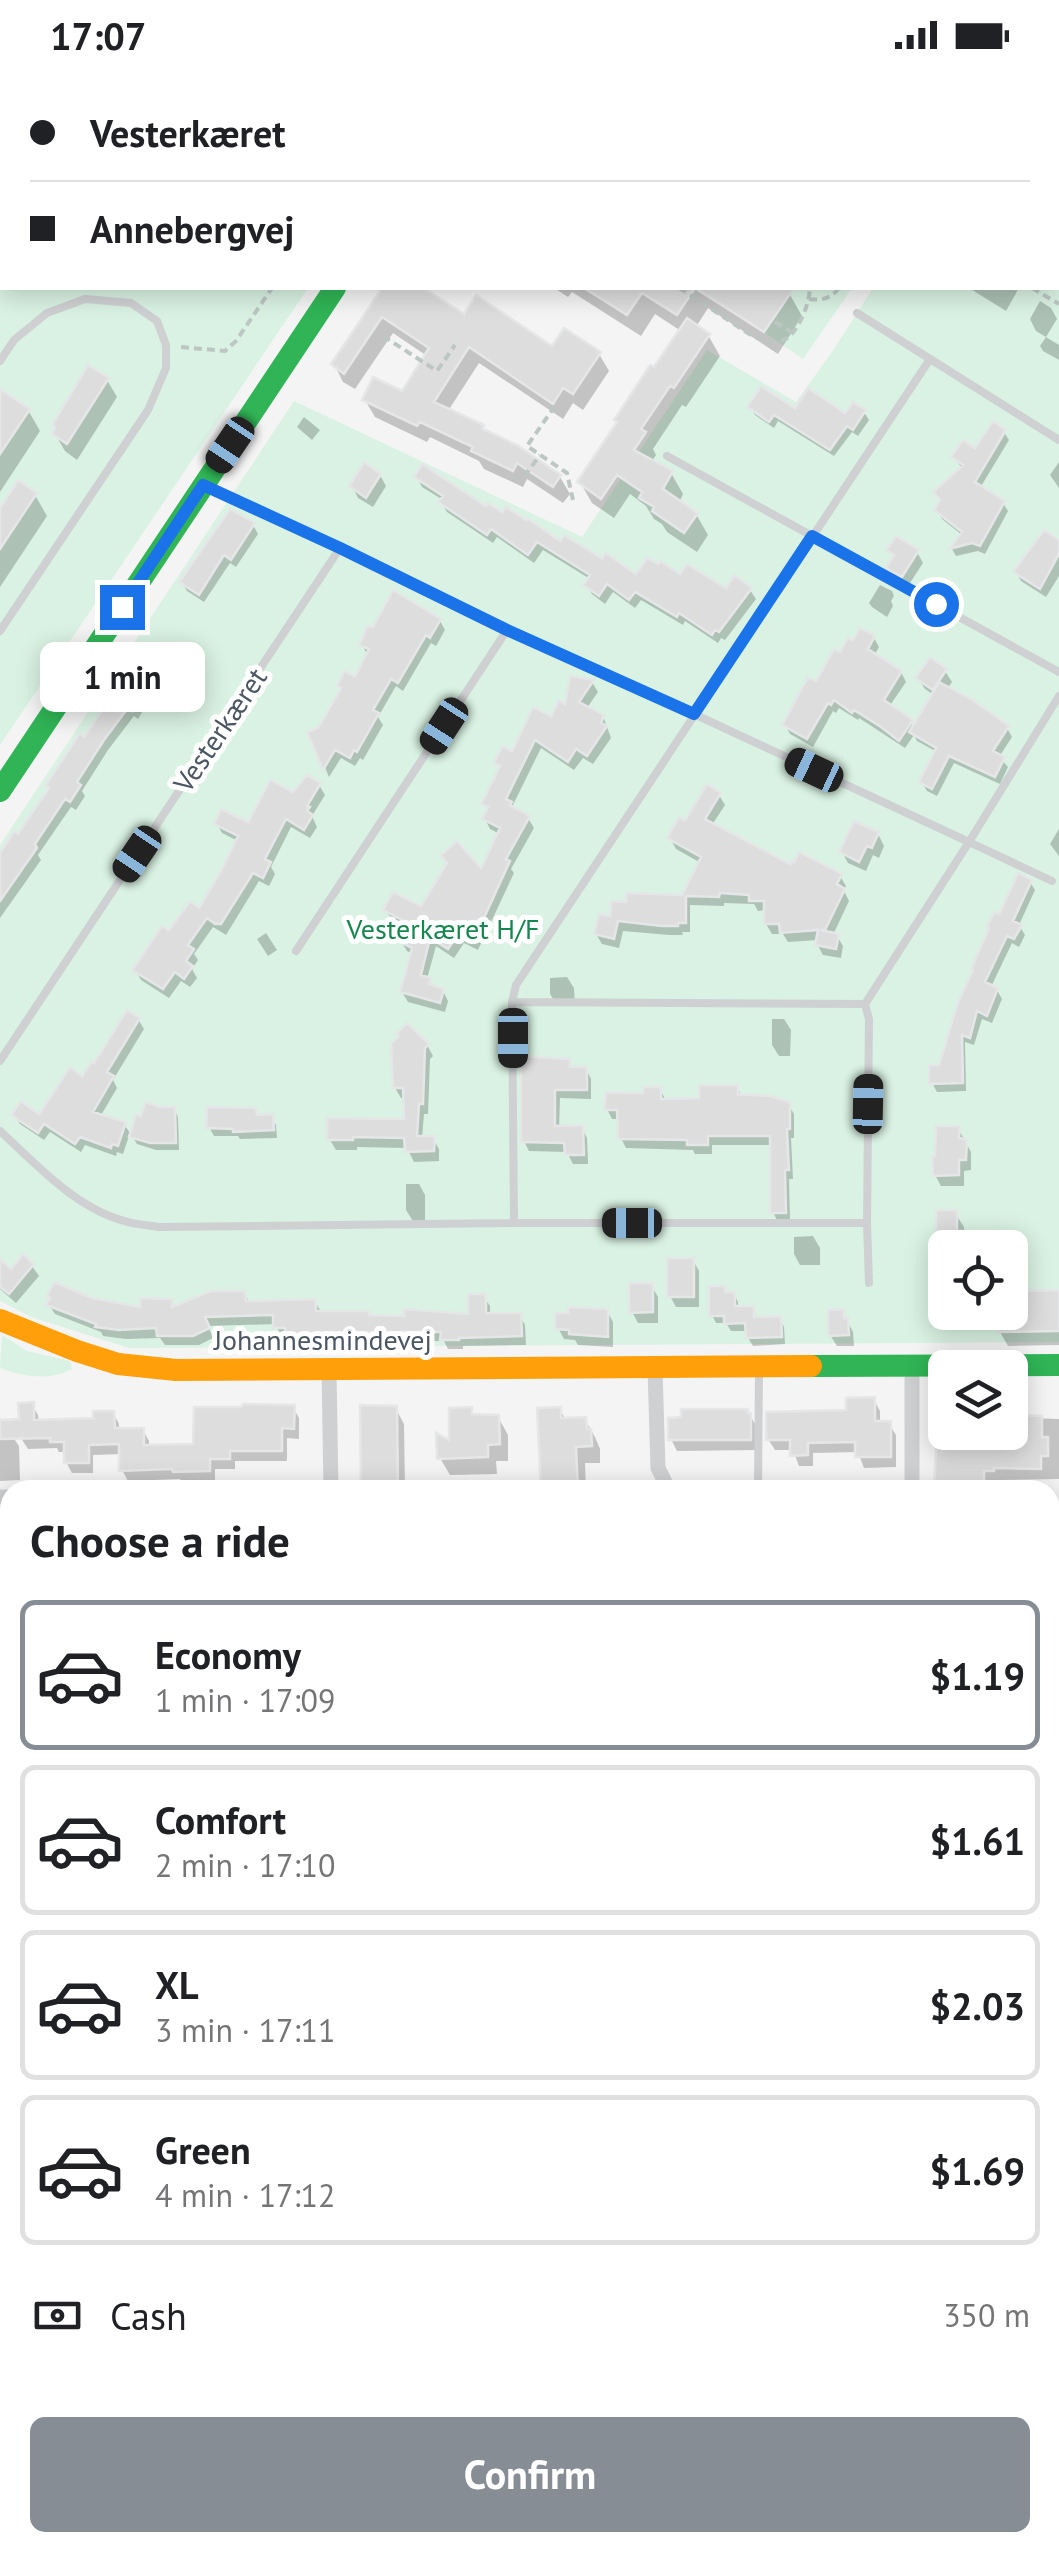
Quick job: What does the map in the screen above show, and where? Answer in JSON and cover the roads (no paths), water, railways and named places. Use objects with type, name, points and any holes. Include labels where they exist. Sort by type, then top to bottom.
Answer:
[{"type":"street","points":[[0,790],[334,290]]},
{"type":"street","name":"Johannesmindevej","points":[[0,1320],[118,1364],[176,1370],[1059,1365]]},
{"type":"street","points":[[912,1366],[912,1480]]},
{"type":"street","points":[[655,1369],[658,1468],[663,1480]]},
{"type":"street","points":[[329,1371],[331,1480]]},
{"type":"lane","points":[[0,360],[14,340],[47,313],[85,299],[131,303],[156,321],[166,346],[166,368],[148,410],[0,631]]},
{"type":"lane","points":[[857,313],[1059,440]]},
{"type":"lane","points":[[514,1223],[512,1002],[516,985],[930,358]]},
{"type":"lane","points":[[667,456],[1059,672]]},
{"type":"lane","points":[[203,485],[1052,882]]},
{"type":"lane","name":"Vesterkæret","points":[[0,1061],[340,548]]},
{"type":"lane","points":[[296,951],[507,630]]},
{"type":"lane","points":[[869,1283],[869,1019],[865,1004],[1059,696]]},
{"type":"lane","points":[[512,1002],[865,1004]]},
{"type":"lane","points":[[0,1131],[63,1188],[94,1208],[124,1222],[159,1227],[867,1223]]},
{"type":"lane","points":[[758,1480],[760,1366]]},
{"type":"park label","name":"Vesterkæret H/F","points":[[443,929]]}]
